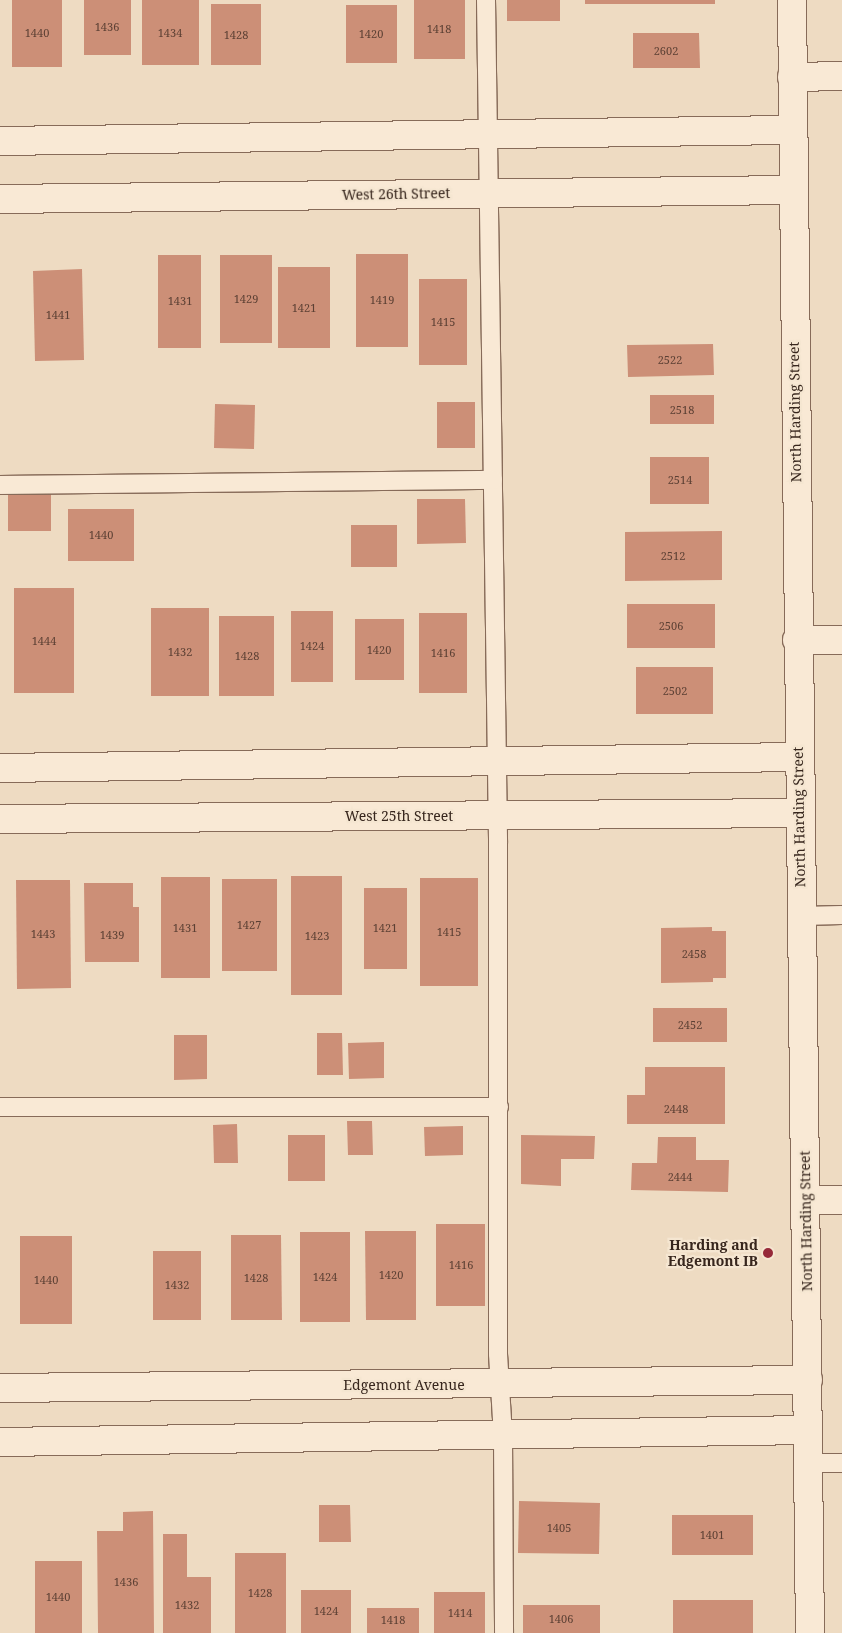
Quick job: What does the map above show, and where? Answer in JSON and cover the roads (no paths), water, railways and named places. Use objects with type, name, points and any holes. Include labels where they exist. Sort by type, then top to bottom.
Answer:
[{"type":"street","name":"North Harding Street","points":[[792,0],[798,813],[806,1200],[810,1633]]},
{"type":"street","points":[[792,77],[842,76]]},
{"type":"street","points":[[0,141],[792,130]]},
{"type":"street","name":"West 26th Street","points":[[0,198],[793,190]]},
{"type":"street","points":[[797,640],[842,640]]},
{"type":"street","points":[[0,768],[798,757]]},
{"type":"street","name":"West 25th Street","points":[[0,819],[798,813]]},
{"type":"street","points":[[806,1200],[842,1200]]},
{"type":"street","name":"Edgemont Avenue","points":[[0,1388],[501,1385],[808,1380]]},
{"type":"street","points":[[0,1442],[808,1430]]},
{"type":"lane","points":[[486,0],[498,815],[504,1633]]},
{"type":"lane","points":[[0,485],[493,480]]},
{"type":"lane","points":[[801,916],[842,915]]},
{"type":"lane","points":[[0,1107],[499,1107]]},
{"type":"lane","points":[[808,1463],[842,1463]]},
{"type":"place","name":"Harding and Edgemont IB","points":[[768,1253]]}]
